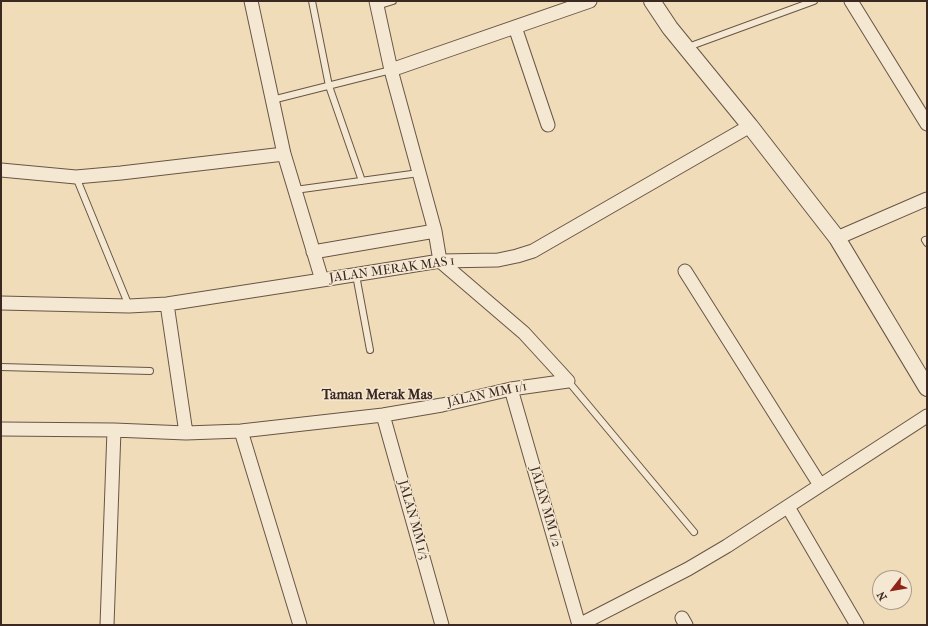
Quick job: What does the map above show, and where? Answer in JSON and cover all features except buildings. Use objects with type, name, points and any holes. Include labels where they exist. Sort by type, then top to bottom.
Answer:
[{"type":"street","points":[[251,1],[284,154],[322,280]]},
{"type":"street","points":[[391,70],[590,1]]},
{"type":"street","points":[[652,1],[670,28],[750,126],[837,238],[927,388]]},
{"type":"street","points":[[851,1],[927,124]]},
{"type":"street","points":[[377,3],[391,70],[435,231],[440,261],[524,333],[568,381]]},
{"type":"street","points":[[515,27],[548,125]]},
{"type":"street","name":"JALAN MERAK MAS 1","points":[[1,302],[129,306],[167,304],[440,261],[498,260],[517,256],[533,250],[750,126]]},
{"type":"street","points":[[1,170],[76,177],[284,154]]},
{"type":"street","points":[[837,238],[927,198]]},
{"type":"street","points":[[313,252],[435,231]]},
{"type":"street","points":[[685,272],[820,485]]},
{"type":"street","points":[[167,304],[186,434]]},
{"type":"street","name":"JALAN MM 1/1","points":[[1,428],[114,430],[186,434],[241,431],[383,415],[442,405],[511,388],[568,381]]},
{"type":"street","name":"JALAN MM 1/2","points":[[511,388],[579,625]]},
{"type":"street","name":"JALAN MM 1/3","points":[[383,415],[442,625]]},
{"type":"street","points":[[579,625],[688,569],[727,546],[927,416]]},
{"type":"street","points":[[107,625],[114,430]]},
{"type":"street","points":[[241,431],[300,625]]},
{"type":"street","points":[[788,507],[857,625]]},
{"type":"lane","points":[[312,1],[329,86],[362,181]]},
{"type":"lane","points":[[377,3],[393,1]]},
{"type":"lane","points":[[686,48],[814,1]]},
{"type":"lane","points":[[272,100],[391,70]]},
{"type":"lane","points":[[295,190],[419,173]]},
{"type":"lane","points":[[76,177],[129,306]]},
{"type":"lane","points":[[356,275],[370,350]]},
{"type":"lane","points":[[1,366],[150,371]]},
{"type":"lane","points":[[568,381],[694,532]]},
{"type":"district","name":"Taman Merak Mas","points":[[377,396]]}]
